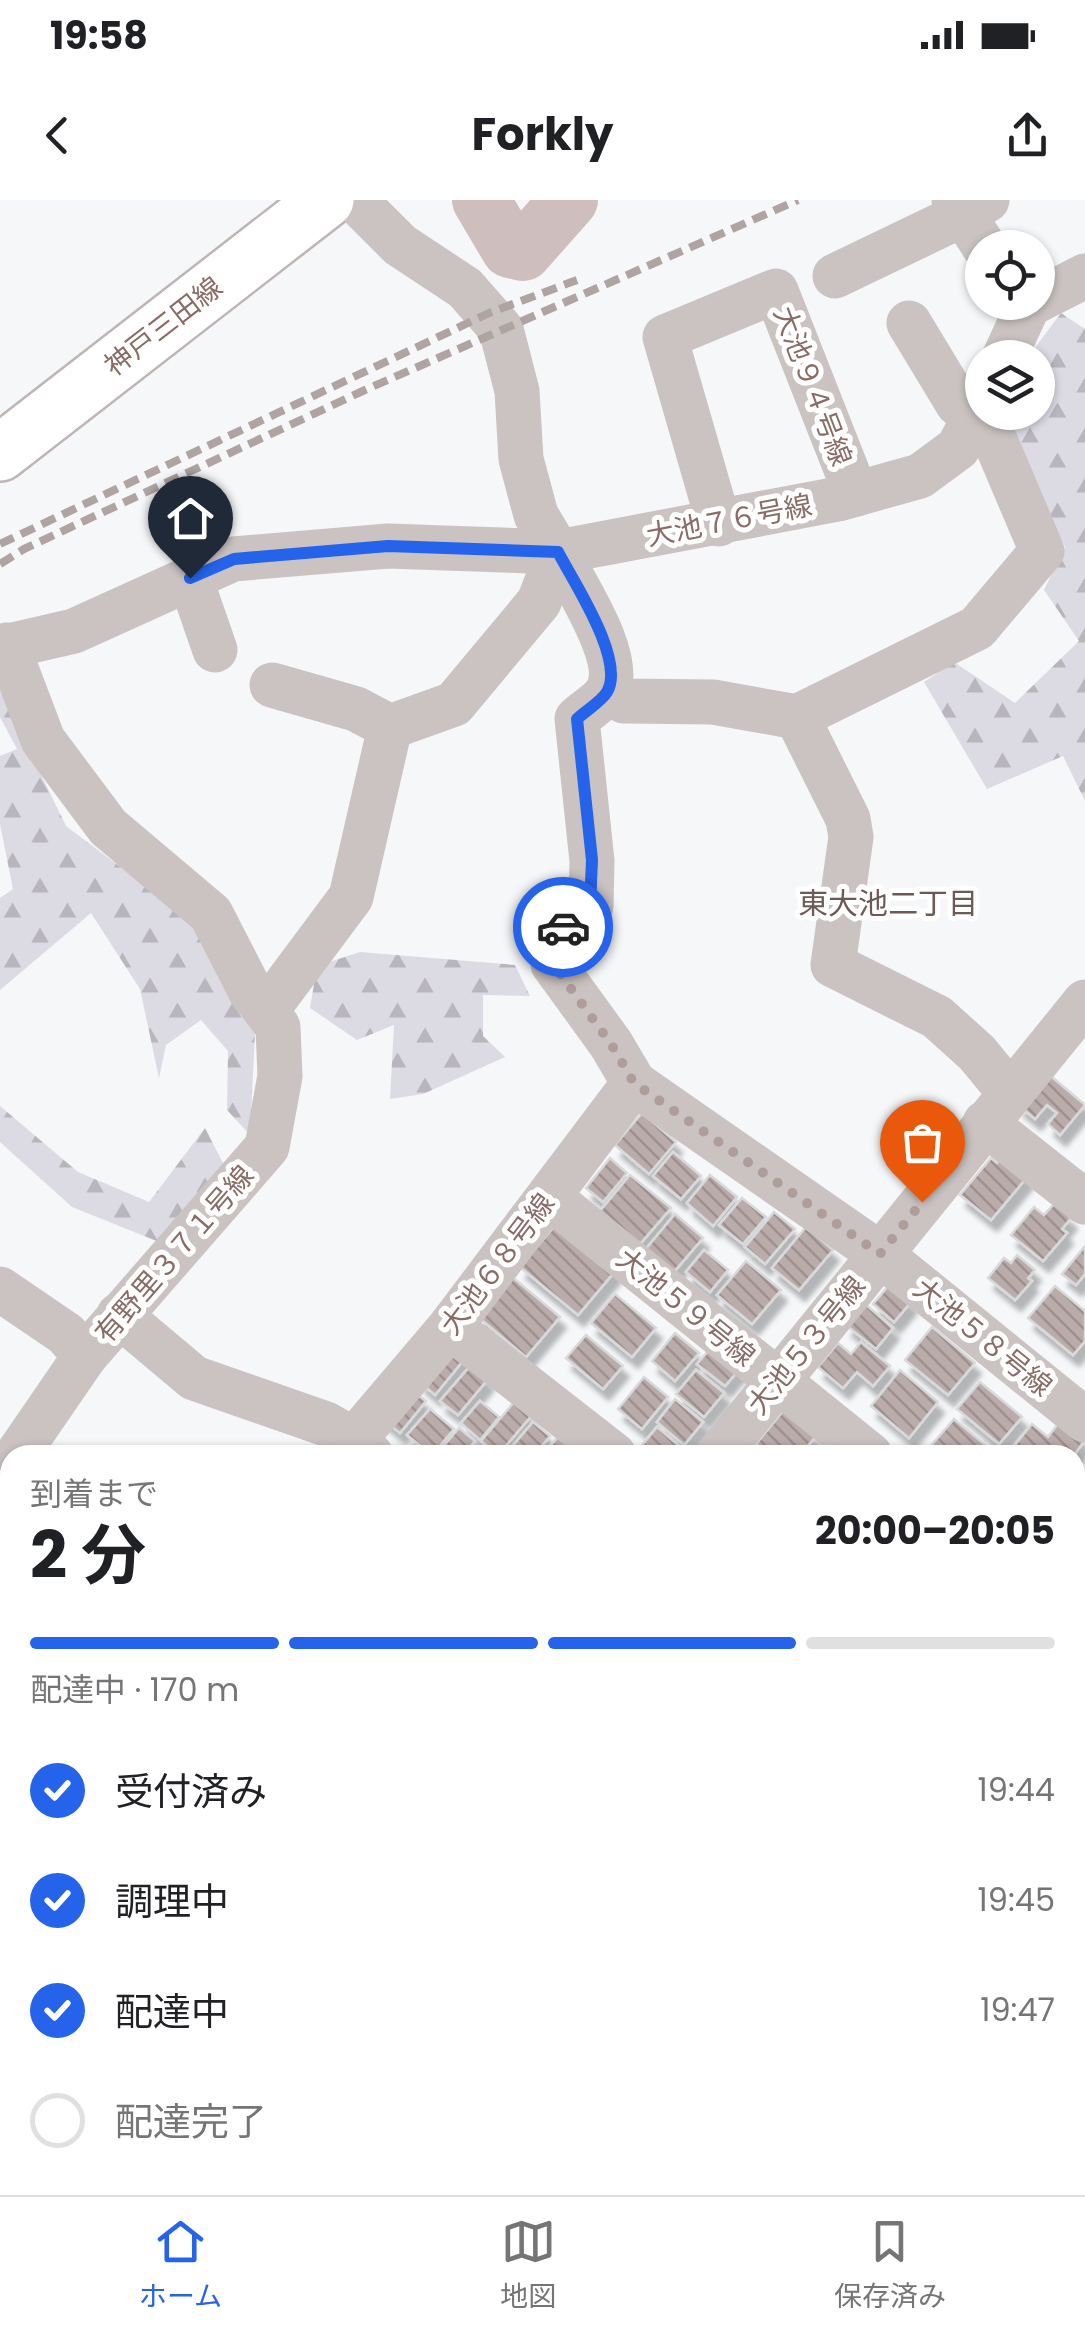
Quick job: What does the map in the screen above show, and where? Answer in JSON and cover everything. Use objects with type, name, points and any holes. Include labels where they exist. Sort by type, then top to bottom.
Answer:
[{"type":"main road","name":"神戸三田線","points":[[0,453],[326,200]]},
{"type":"street","points":[[355,200],[400,245],[465,288],[501,329],[517,390],[521,459],[536,516],[608,647],[607,692],[577,719],[592,860],[590,906],[552,940],[553,964],[634,1083]]},
{"type":"street","points":[[835,276],[972,216]]},
{"type":"street","points":[[1055,291],[1085,276]]},
{"type":"street","name":"大池９４号線","points":[[719,524],[666,337],[776,292],[856,494]]},
{"type":"street","points":[[908,323],[958,404],[965,406]]},
{"type":"street","name":"大池７６号線","points":[[4,646],[74,631],[234,559],[388,546],[558,552],[719,524],[856,494],[920,476],[958,448],[968,430]]},
{"type":"street","points":[[607,692],[624,701],[712,702],[798,717],[977,628],[1042,551],[990,430]]},
{"type":"street","points":[[272,685],[356,709],[390,727],[454,704],[540,602],[558,552]]},
{"type":"street","points":[[190,578],[215,650]]},
{"type":"street","name":"有野里３７１号線","points":[[4,646],[43,740],[108,828],[212,914],[251,992],[278,1027],[280,1076],[267,1147],[86,1356],[34,1445]]},
{"type":"street","points":[[798,717],[848,819],[852,837],[833,966],[937,1017],[977,1053],[997,1108],[1085,1202]]},
{"type":"street","points":[[266,1010],[351,897],[390,727]]},
{"type":"street","name":"大池５３号線","points":[[726,1445],[1085,1002]]},
{"type":"street","name":"大池６８号線","points":[[365,1445],[634,1083]]},
{"type":"street","name":"大池５８号線","points":[[634,1083],[880,1254],[1085,1420]]},
{"type":"street","name":"大池５９号線","points":[[549,1197],[858,1445]]},
{"type":"street","points":[[0,1289],[66,1334],[86,1356]]},
{"type":"street","points":[[119,1315],[194,1378],[310,1418],[358,1445]]},
{"type":"street","points":[[450,1327],[601,1445]]},
{"type":"green space","points":[[1061,313],[1085,329],[1085,801],[1063,756],[987,789],[924,682],[954,662],[1015,703],[1079,641],[1044,590],[1065,547],[1008,430],[1055,430],[1055,340],[1041,340]]},
{"type":"green space","points":[[0,690],[66,826],[199,926],[256,1013],[250,1135],[227,1110],[228,1051],[201,1020],[166,1045],[159,1078],[140,989],[91,913],[0,990],[0,898],[13,889],[0,824],[0,756],[17,749],[0,717]]},
{"type":"green space","points":[[360,952],[515,965],[530,996],[483,995],[483,1036],[505,1057],[423,1094],[390,1099],[394,1025],[357,1040],[310,1008],[317,966]]},
{"type":"green space","points":[[0,1106],[78,1172],[149,1202],[205,1128],[224,1165],[159,1242],[72,1207],[0,1142]]},
{"type":"building","points":[[1046,1072],[1085,1105],[1060,1135],[1048,1124],[1057,1113],[1047,1105],[1035,1119],[1018,1105]]},
{"type":"building","points":[[642,1113],[676,1142],[649,1174],[615,1145]]},
{"type":"building","points":[[673,1152],[701,1176],[681,1199],[653,1176]]},
{"type":"building","points":[[1004,1155],[1028,1176],[991,1220],[960,1195],[991,1158],[997,1163]]},
{"type":"building","points":[[610,1158],[627,1173],[603,1202],[586,1188]]},
{"type":"building","points":[[630,1175],[671,1208],[640,1244],[600,1211]]},
{"type":"building","points":[[710,1175],[737,1197],[713,1226],[687,1203]]},
{"type":"building","points":[[742,1198],[766,1217],[743,1244],[719,1225]]},
{"type":"building","points":[[1054,1204],[1071,1218],[1062,1229],[1067,1233],[1043,1261],[1011,1235],[1034,1207],[1044,1215]]},
{"type":"building","points":[[774,1212],[795,1229],[765,1264],[745,1247]]},
{"type":"building","points":[[675,1214],[703,1238],[673,1273],[645,1250]]},
{"type":"building","points":[[558,1222],[616,1270],[578,1315],[520,1267]]},
{"type":"building","points":[[806,1227],[833,1250],[799,1290],[772,1268]]},
{"type":"building","points":[[1085,1246],[1085,1274],[1076,1285],[1062,1274]]},
{"type":"building","points":[[704,1250],[728,1270],[710,1292],[686,1272]]},
{"type":"building","points":[[1017,1255],[1035,1270],[1028,1278],[1032,1281],[1015,1300],[988,1278],[1004,1258],[1011,1263]]},
{"type":"building","points":[[746,1261],[781,1290],[752,1324],[717,1295]]},
{"type":"building","points":[[511,1276],[560,1317],[526,1357],[477,1316]]},
{"type":"building","points":[[890,1284],[911,1302],[894,1322],[873,1304]]},
{"type":"building","points":[[1055,1286],[1085,1311],[1085,1341],[1073,1355],[1028,1318]]},
{"type":"building","points":[[615,1294],[656,1328],[632,1357],[591,1323]]},
{"type":"building","points":[[864,1303],[893,1328],[876,1349],[846,1325]]},
{"type":"building","points":[[932,1327],[975,1363],[948,1395],[905,1360]]},
{"type":"building","points":[[675,1333],[699,1353],[675,1381],[652,1361]]},
{"type":"building","points":[[586,1335],[623,1366],[603,1389],[566,1358]]},
{"type":"building","points":[[716,1342],[743,1365],[725,1386],[697,1364]]},
{"type":"building","points":[[861,1342],[890,1366],[873,1386],[857,1372],[843,1388],[818,1367],[838,1343],[851,1354]]},
{"type":"building","points":[[450,1344],[466,1357],[435,1395],[419,1381]]},
{"type":"building","points":[[471,1365],[488,1379],[458,1415],[440,1401]]},
{"type":"building","points":[[696,1370],[724,1393],[704,1417],[676,1394]]},
{"type":"building","points":[[900,1370],[938,1402],[909,1438],[871,1406]]},
{"type":"building","points":[[644,1377],[668,1397],[642,1429],[618,1409]]},
{"type":"building","points":[[980,1382],[1022,1417],[999,1444],[957,1409]]},
{"type":"building","points":[[408,1387],[426,1401],[400,1433],[382,1418]]},
{"type":"building","points":[[675,1399],[703,1422],[684,1445],[657,1422]]},
{"type":"building","points":[[480,1401],[499,1417],[480,1440],[461,1423]]},
{"type":"building","points":[[515,1401],[532,1415],[506,1445],[486,1445],[481,1441]]},
{"type":"building","points":[[430,1409],[454,1429],[440,1445],[420,1445],[407,1435]]},
{"type":"building","points":[[784,1410],[816,1436],[808,1445],[756,1444]]},
{"type":"building","points":[[954,1419],[986,1445],[932,1445]]},
{"type":"building","points":[[1061,1420],[1085,1440],[1081,1445],[1015,1445],[1032,1424],[1048,1437]]},
{"type":"building","points":[[533,1422],[550,1436],[542,1445],[513,1445]]},
{"type":"building","points":[[657,1427],[678,1445],[642,1445]]},
{"type":"building","points":[[459,1428],[475,1441],[472,1445],[445,1445]]},
{"type":"building","points":[[562,1432],[576,1443],[574,1445],[551,1445]]},
{"type":"waterway","points":[[481,200],[510,249],[523,252],[569,200]]},
{"type":"railway","points":[[0,564],[24,549],[365,390],[798,200]]},
{"type":"railway","points":[[0,544],[489,313],[577,280]]},
{"type":"way so far","points":[[563,927],[552,940],[553,964],[584,1004],[634,1083],[880,1254],[922,1202]]},
{"type":"district","name":"東大池二丁目","points":[[888,904]]},
{"type":"route","points":[[190,578],[234,559],[388,546],[558,552],[608,647],[610,677],[607,692],[577,719],[592,860],[590,906],[563,927]]}]
